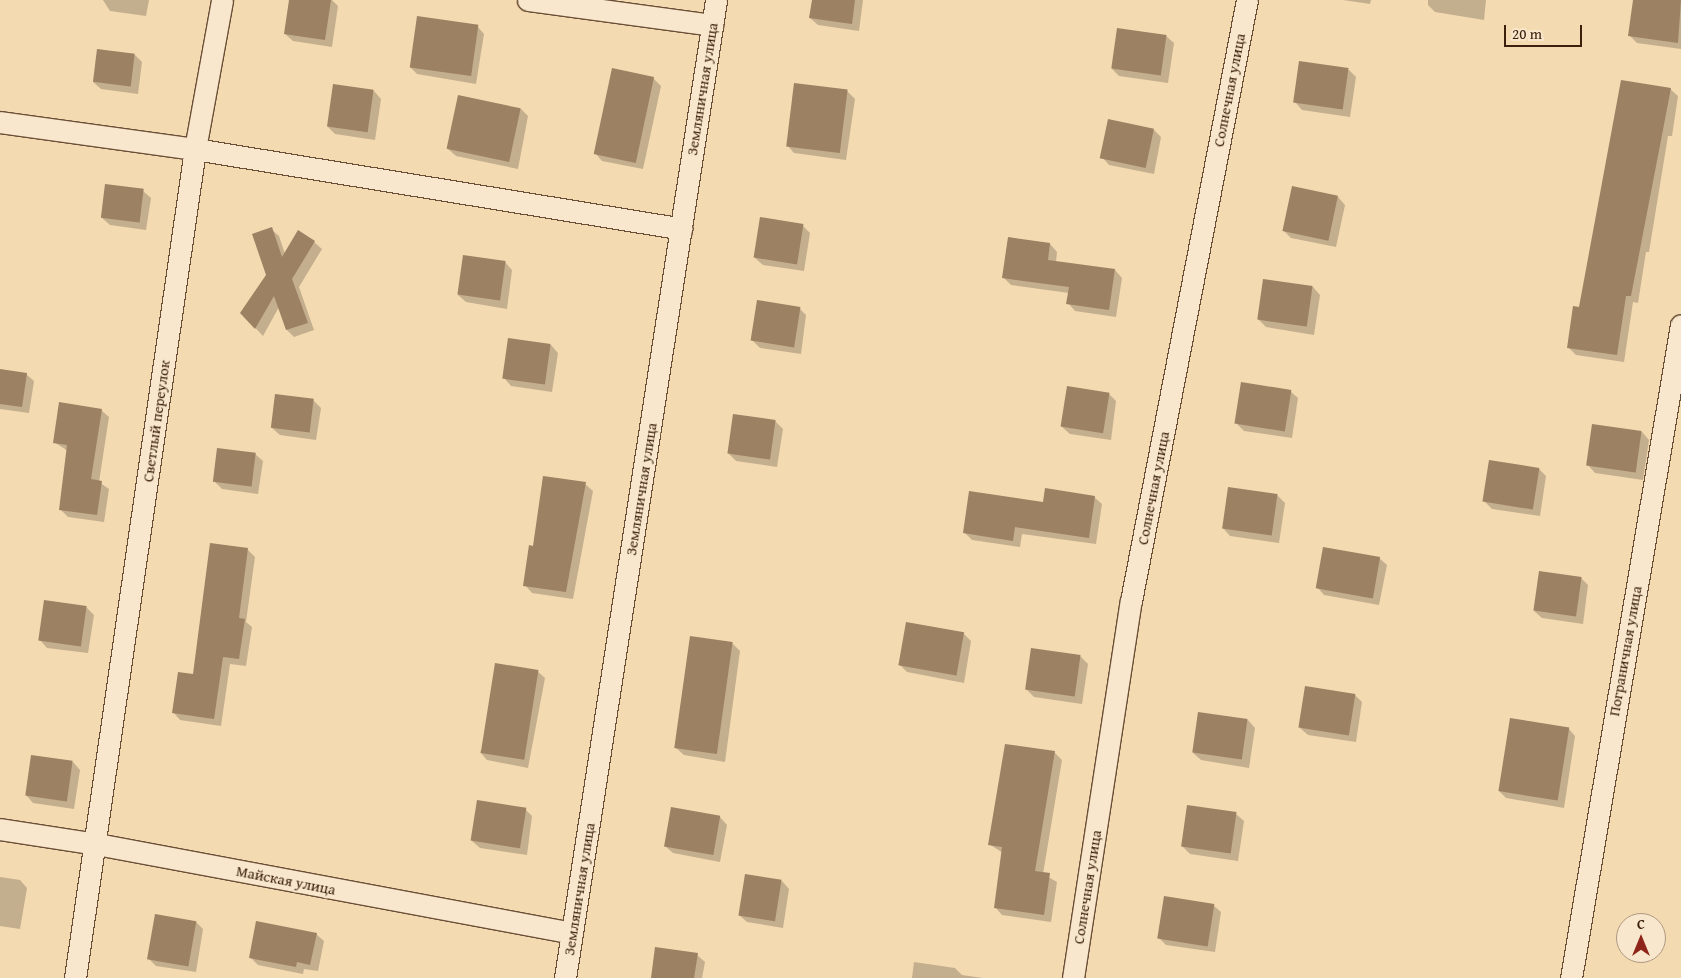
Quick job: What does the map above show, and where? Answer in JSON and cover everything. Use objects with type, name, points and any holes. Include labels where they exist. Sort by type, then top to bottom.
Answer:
[{"type":"street","name":"Светлый переулок","points":[[75,978],[97,844],[195,149],[222,0]]},
{"type":"street","points":[[528,0],[712,25]]},
{"type":"street","name":"Земляничная улица","points":[[565,978],[716,0]]},
{"type":"street","name":"Солнечная улица","points":[[1073,978],[1131,601],[1247,0]]},
{"type":"street","points":[[0,122],[195,149],[681,229]]},
{"type":"street","name":"Пограничная улица","points":[[1571,978],[1681,325]]},
{"type":"street","name":"Майская улица","points":[[0,829],[97,844],[572,933]]},
{"type":"building","points":[[289,0],[331,0],[325,40],[284,34]]},
{"type":"building","points":[[812,0],[855,0],[852,24],[809,18]]},
{"type":"building","points":[[1633,0],[1681,0],[1678,43],[1628,36]]},
{"type":"building","points":[[417,16],[478,25],[471,76],[410,67]]},
{"type":"building","points":[[1117,28],[1167,35],[1161,76],[1111,69]]},
{"type":"building","points":[[97,49],[135,54],[131,86],[93,82]]},
{"type":"building","points":[[1299,61],[1349,68],[1343,110],[1293,103]]},
{"type":"building","points":[[612,68],[654,77],[636,163],[594,154]]},
{"type":"building","points":[[1621,80],[1671,88],[1631,296],[1626,296],[1617,355],[1567,348],[1573,306],[1579,307]]},
{"type":"building","points":[[794,83],[848,90],[840,153],[786,147]]},
{"type":"building","points":[[333,84],[374,90],[368,132],[327,127]]},
{"type":"building","points":[[458,95],[521,108],[509,162],[447,149]]},
{"type":"building","points":[[1108,119],[1154,129],[1146,168],[1100,158]]},
{"type":"building","points":[[105,184],[144,189],[140,222],[101,218]]},
{"type":"building","points":[[1292,186],[1338,196],[1328,241],[1282,231]]},
{"type":"building","points":[[760,217],[803,224],[797,264],[754,257]]},
{"type":"building","points":[[272,227],[282,257],[298,230],[315,241],[292,279],[308,323],[286,330],[274,296],[255,329],[240,313],[266,275],[252,234]]},
{"type":"building","points":[[1008,237],[1050,243],[1048,260],[1115,269],[1109,310],[1066,304],[1069,287],[1002,278]]},
{"type":"building","points":[[463,255],[506,261],[500,301],[457,295]]},
{"type":"building","points":[[1263,279],[1313,286],[1307,327],[1257,320]]},
{"type":"building","points":[[757,300],[800,307],[794,347],[751,340]]},
{"type":"building","points":[[508,338],[551,344],[545,385],[502,379]]},
{"type":"building","points":[[0,369],[27,373],[22,407],[0,404]]},
{"type":"building","points":[[1241,382],[1291,390],[1285,431],[1234,423]]},
{"type":"building","points":[[1067,386],[1109,393],[1103,433],[1061,426]]},
{"type":"building","points":[[275,394],[314,399],[310,432],[271,428]]},
{"type":"building","points":[[59,402],[102,409],[91,479],[102,481],[97,515],[59,510],[67,445],[53,443]]},
{"type":"building","points":[[733,414],[776,420],[770,460],[727,454]]},
{"type":"building","points":[[1592,424],[1642,431],[1636,473],[1586,466]]},
{"type":"building","points":[[217,448],[256,453],[252,486],[213,482]]},
{"type":"building","points":[[1489,460],[1539,468],[1533,509],[1482,501]]},
{"type":"building","points":[[543,476],[586,482],[566,592],[523,586],[529,545],[533,546]]},
{"type":"building","points":[[1228,487],[1278,494],[1272,536],[1222,529]]},
{"type":"building","points":[[1045,488],[1095,496],[1089,538],[1015,527],[1013,541],[963,533],[969,491],[1043,502]]},
{"type":"building","points":[[210,543],[248,548],[239,618],[245,619],[239,659],[223,657],[214,719],[172,713],[178,672],[193,674]]},
{"type":"building","points":[[1323,547],[1380,557],[1373,598],[1316,588]]},
{"type":"building","points":[[1539,571],[1582,577],[1576,617],[1533,611]]},
{"type":"building","points":[[44,600],[87,606],[81,647],[38,641]]},
{"type":"building","points":[[906,622],[964,632],[956,676],[898,665]]},
{"type":"building","points":[[690,636],[733,642],[717,754],[674,748]]},
{"type":"building","points":[[1031,648],[1081,655],[1075,697],[1025,690]]},
{"type":"building","points":[[495,663],[538,670],[524,760],[481,753]]},
{"type":"building","points":[[1305,686],[1355,694],[1349,735],[1298,727]]},
{"type":"building","points":[[1198,712],[1248,719],[1242,760],[1192,753]]},
{"type":"building","points":[[1510,718],[1569,727],[1558,800],[1498,791]]},
{"type":"building","points":[[1005,744],[1055,751],[1035,871],[1050,873],[1044,915],[994,908],[1002,847],[988,845]]},
{"type":"building","points":[[31,755],[73,761],[67,801],[25,796]]},
{"type":"building","points":[[477,800],[526,808],[520,848],[471,840]]},
{"type":"building","points":[[1187,805],[1237,812],[1231,854],[1181,847]]},
{"type":"building","points":[[671,807],[720,816],[713,855],[664,846]]},
{"type":"building","points":[[745,874],[782,880],[775,921],[738,915]]},
{"type":"building","points":[[1164,896],[1214,904],[1208,946],[1157,938]]},
{"type":"building","points":[[155,914],[196,921],[188,967],[147,959]]},
{"type":"building","points":[[256,921],[317,933],[310,965],[297,962],[296,967],[249,958]]},
{"type":"building","points":[[655,947],[698,953],[694,978],[651,978]]}]
